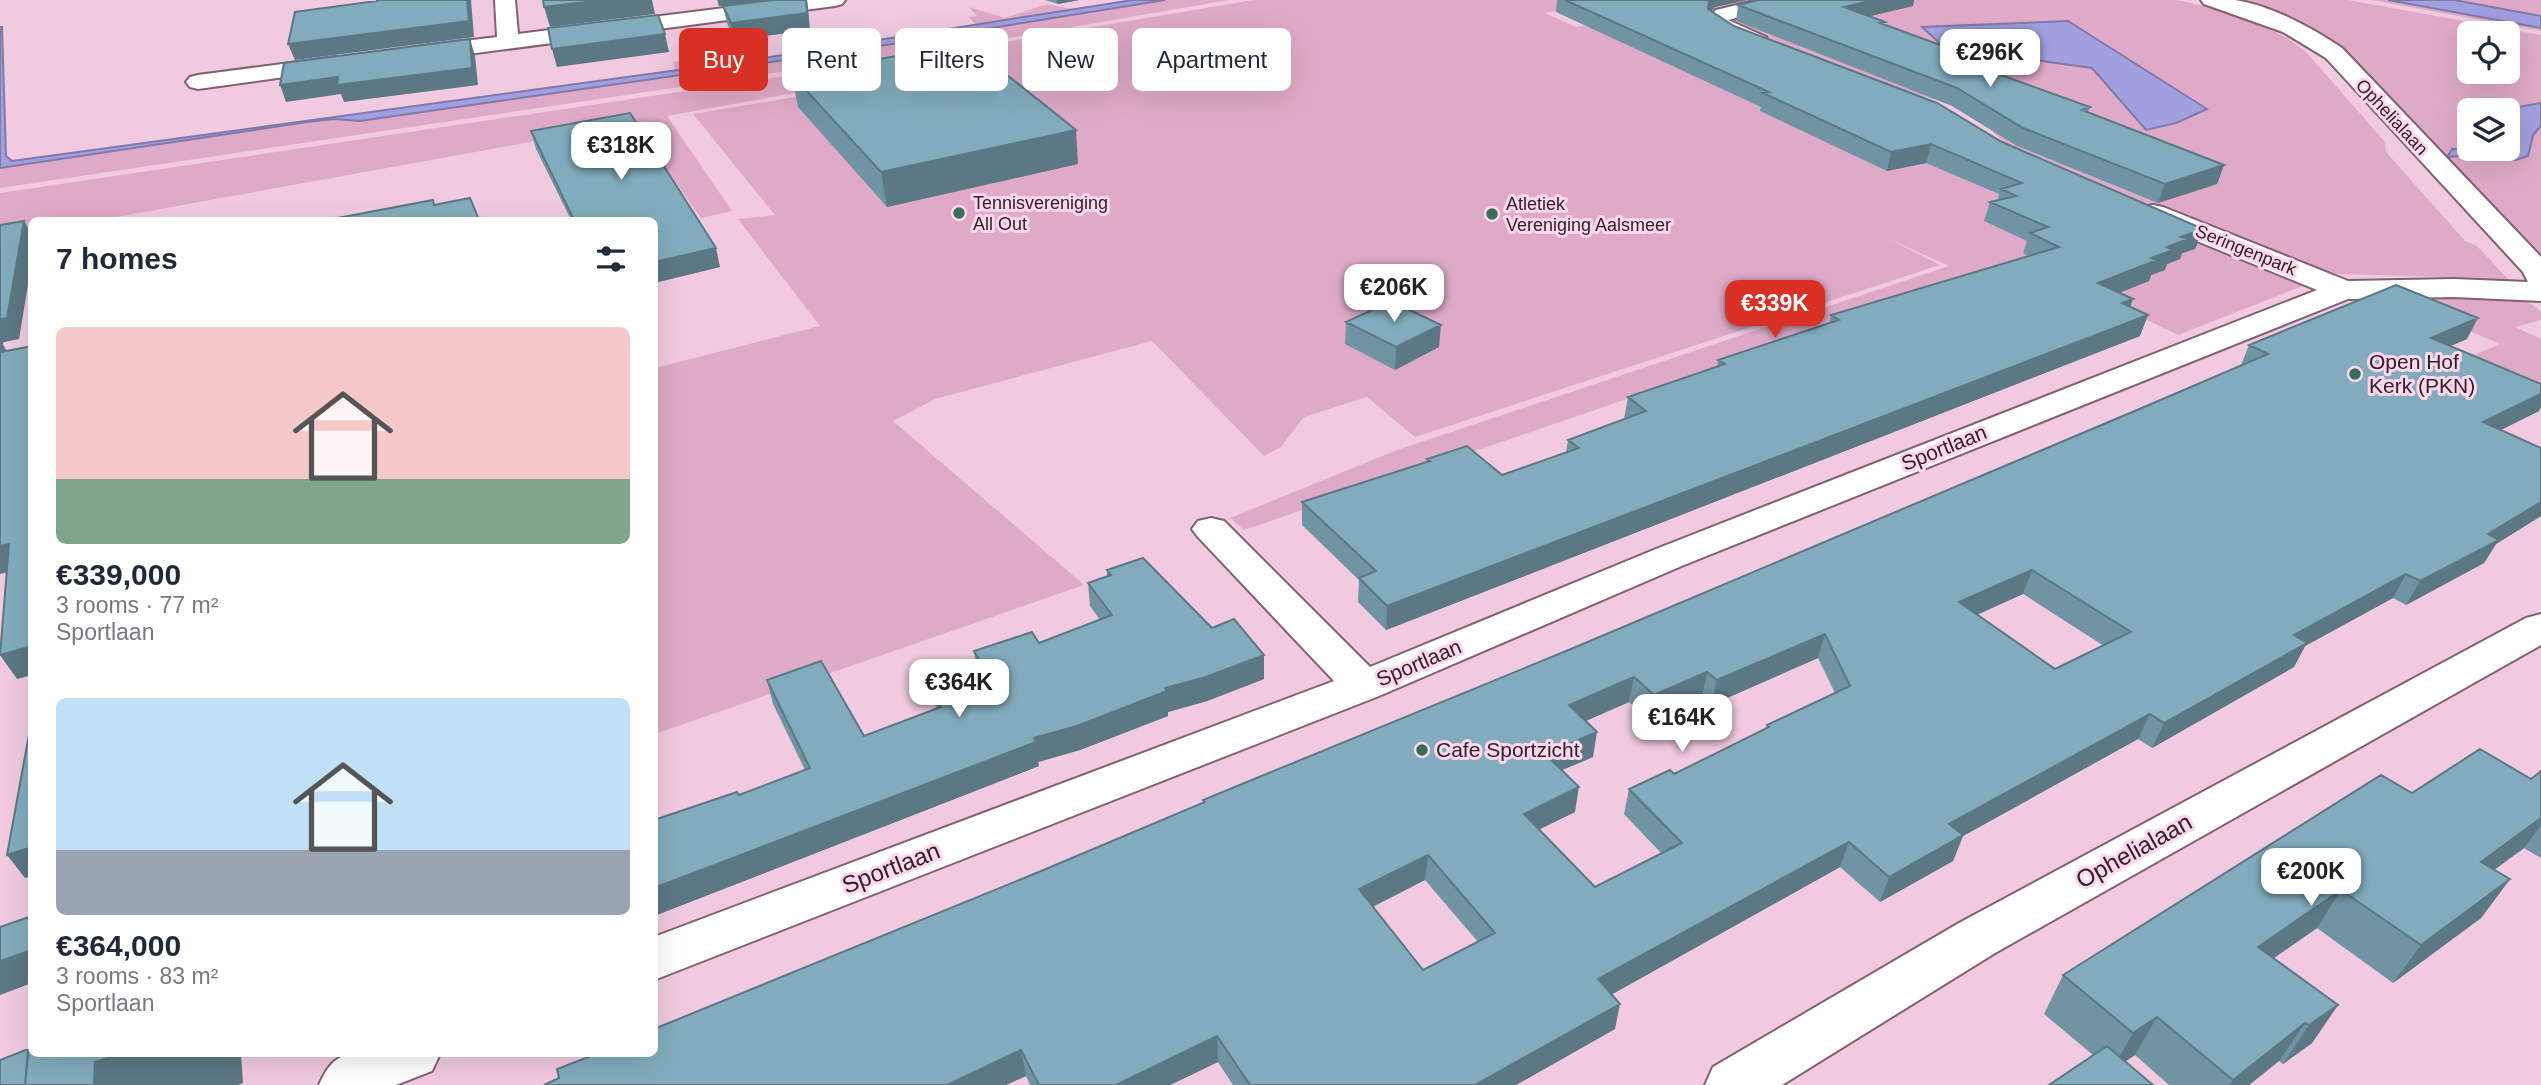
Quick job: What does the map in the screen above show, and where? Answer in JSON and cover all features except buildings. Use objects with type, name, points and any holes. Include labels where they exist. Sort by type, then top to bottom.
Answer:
[{"type":"street","points":[[505,0],[508,43]]},
{"type":"street","points":[[404,56],[835,0]]},
{"type":"street","points":[[1780,51],[1718,23],[1718,18],[1723,14],[1785,0]]},
{"type":"street","name":"Ophelialaan","points":[[2211,0],[2267,17],[2297,30],[2333,53],[2536,269],[2541,280]]},
{"type":"street","points":[[198,82],[351,62]]},
{"type":"street","name":"Seringenpark","points":[[2132,204],[2344,290]]},
{"type":"street","name":"Sportlaan","points":[[658,958],[1364,686],[1670,557],[2344,290],[2454,288],[2541,292]]},
{"type":"street","name":"Sportlaan","points":[[1211,529],[1364,686]]},
{"type":"street","name":"Ophelialaan","points":[[1733,1085],[1977,938],[2541,627]]},
{"type":"street","points":[[352,1071],[401,1057]]},
{"type":"shaded area","points":[[1165,0],[1229,0],[1067,28],[1022,28],[1022,36],[1008,38],[1008,28],[991,28]]},
{"type":"shaded area","points":[[1253,0],[1615,0],[1545,13],[1576,27],[1699,2],[1696,0],[1747,0],[1712,14],[1989,152],[2305,285],[2178,335],[2027,262],[1244,530],[1230,518],[1397,450],[1949,266],[1889,239],[1940,265],[1415,437],[1367,397],[1304,417],[1281,447],[1264,456],[1152,341],[935,399],[893,421],[1084,585],[658,733],[658,367],[820,326],[738,219],[775,215],[693,114],[831,91],[881,91],[881,83],[895,80],[895,91],[1008,91],[1008,41],[1022,39],[1022,91],[1118,91],[1118,28],[1088,28]]},
{"type":"shaded area","points":[[1797,0],[2177,0],[2251,20],[2287,38],[2306,52],[2385,142],[2386,152],[2465,241],[2477,246],[2511,282],[2309,273],[2008,147],[1979,118],[1951,104],[1897,89],[1742,31],[1734,23],[1733,17]],"holes":[[[2092,68],[2176,123],[2146,130]]]},
{"type":"shaded area","points":[[2215,0],[2348,0],[2464,21],[2457,21],[2457,84],[2520,84],[2520,31],[2541,35],[2541,254],[2340,46],[2327,36]]},
{"type":"shaded area","points":[[2371,0],[2388,0],[2503,21],[2486,21]]},
{"type":"shaded area","points":[[2454,0],[2541,0],[2541,16]]},
{"type":"shaded area","points":[[1047,4],[1077,10],[977,26],[969,17],[977,16],[969,7],[1005,18]]},
{"type":"shaded area","points":[[2520,24],[2541,28],[2541,31],[2520,27]]},
{"type":"shaded area","points":[[895,44],[895,55],[881,57],[881,46]]},
{"type":"shaded area","points":[[782,60],[782,72],[768,74],[768,62]]},
{"type":"shaded area","points":[[895,60],[895,77],[881,79],[881,62]]},
{"type":"shaded area","points":[[679,61],[679,69],[675,70],[673,62]]},
{"type":"shaded area","points":[[679,75],[679,87],[0,188],[0,168],[307,122],[334,119],[360,121]]},
{"type":"shaded area","points":[[782,77],[782,91],[806,91],[667,116],[732,211],[701,218],[641,134],[569,135],[117,217],[28,217],[28,256],[0,261],[0,193],[685,91],[768,91],[768,79]]},
{"type":"shaded area","points":[[2434,294],[2506,296],[2532,305],[2541,312],[2541,320],[2515,327],[2541,339],[2541,408],[2444,368],[2500,344],[2408,305]]},
{"type":"water","points":[[1133,0],[1165,0],[991,28],[954,28]]},
{"type":"water","points":[[2388,0],[2454,0],[2541,16],[2541,28],[2520,24],[2520,21],[2503,21]]},
{"type":"water","points":[[2068,21],[2207,109],[2176,123],[2146,130],[2092,68],[1945,48],[1922,27]]},
{"type":"water","points":[[0,27],[6,156],[12,161],[679,70],[679,75],[360,121],[334,119],[307,122],[0,168]]},
{"type":"water","points":[[895,37],[895,44],[881,46],[881,40]]},
{"type":"water","points":[[782,55],[782,60],[768,62],[768,57]]},
{"type":"water","points":[[2541,103],[2541,126],[2533,135],[2528,156],[2520,159],[2520,107]]},
{"type":"water","points":[[2452,149],[2457,149],[2457,156],[2447,157]]},
{"type":"place","name":"Tennisvereniging All Out","points":[[959,213]]},
{"type":"place","name":"Atletiek Vereniging Aalsmeer","points":[[1492,214]]},
{"type":"place","name":"Open Hof Kerk (PKN)","points":[[2355,374]]},
{"type":"place","name":"Cafe Sportzicht","points":[[1422,750]]}]
